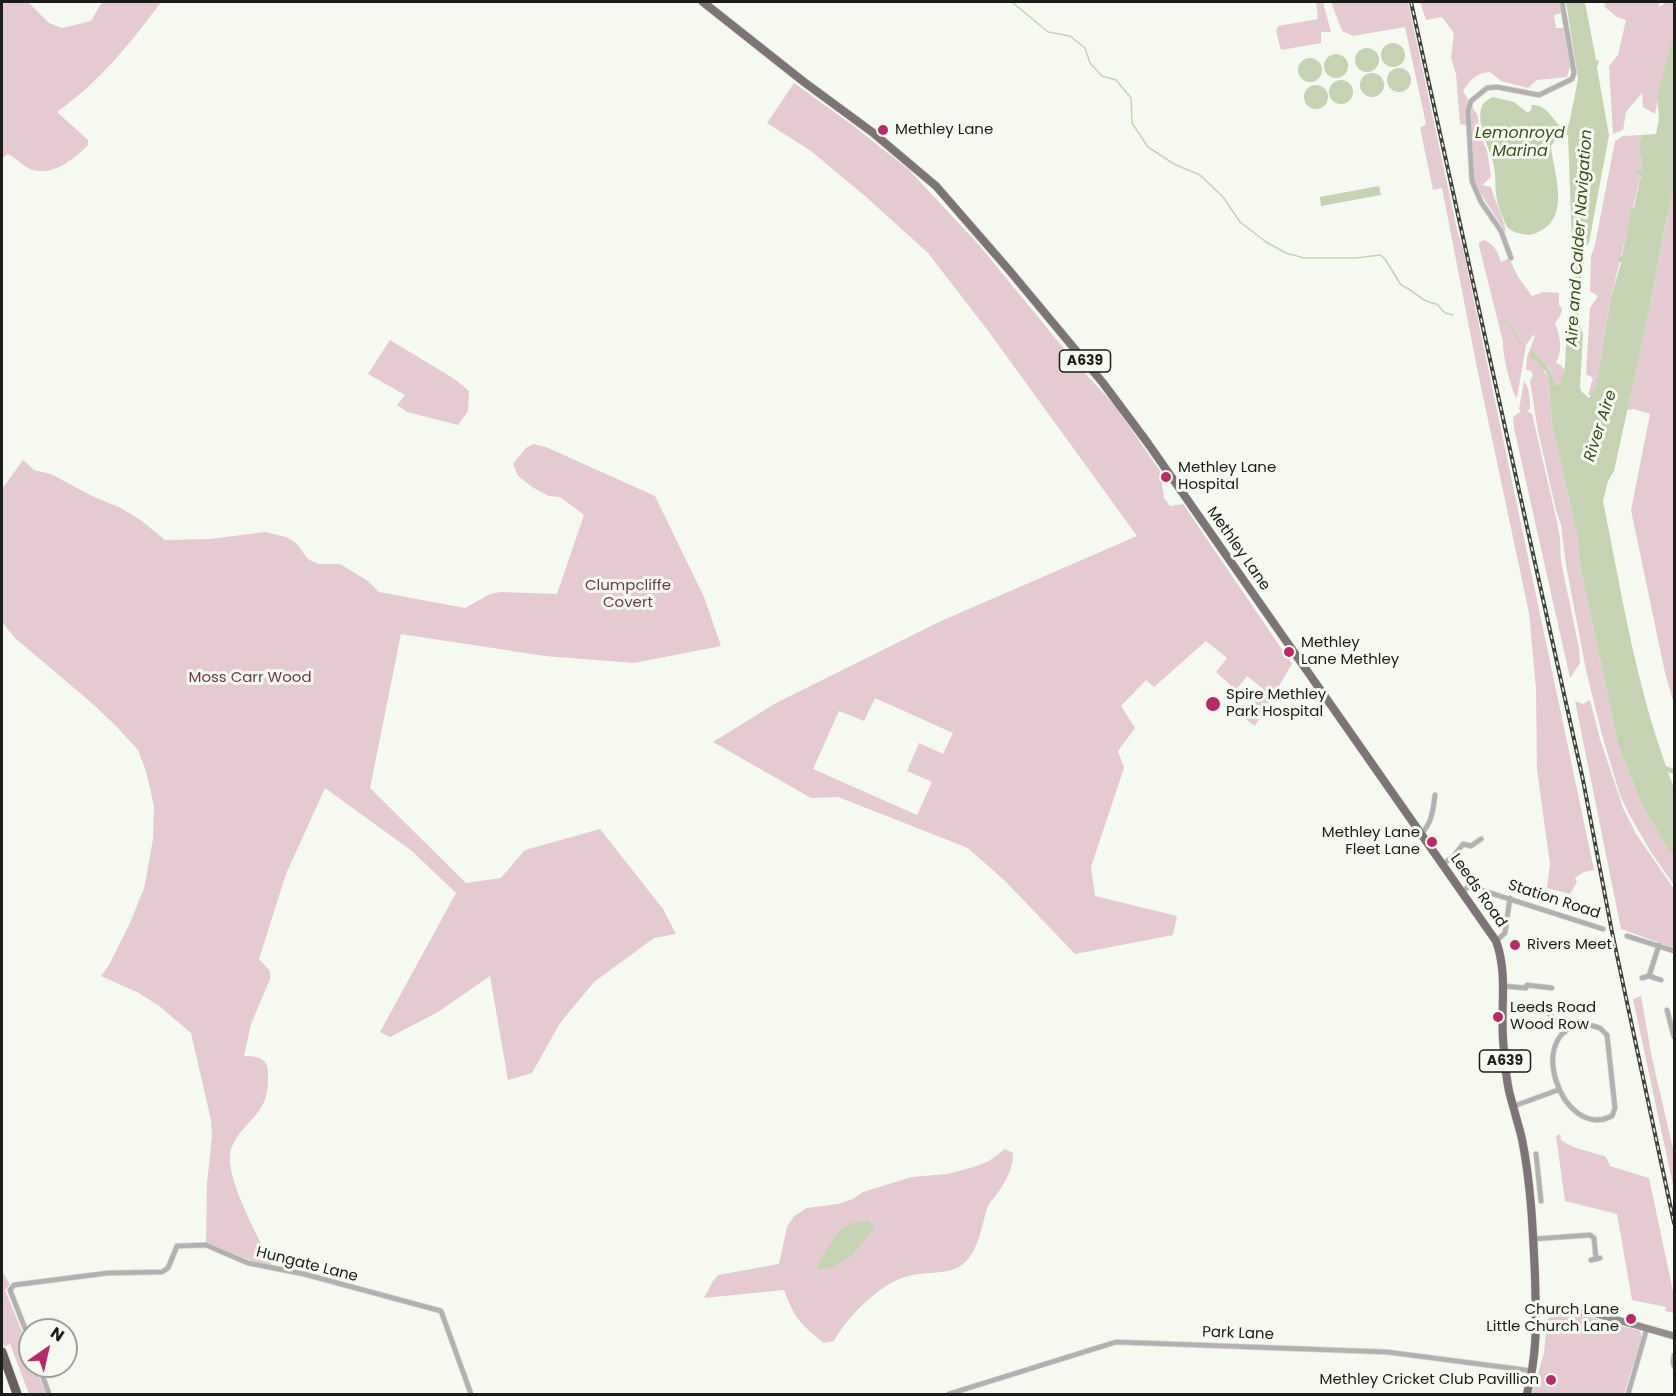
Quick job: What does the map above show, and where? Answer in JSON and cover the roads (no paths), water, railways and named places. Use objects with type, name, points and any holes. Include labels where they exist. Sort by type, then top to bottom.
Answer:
[{"type":"highway","points":[[2,1352],[17,1395]]},
{"type":"main road","name":"Methley Lane","points":[[703,2],[904,157],[962,214],[1103,383],[1421,834]]},
{"type":"main road","name":"Leeds Road","points":[[1421,834],[1496,940],[1501,954],[1503,1045],[1509,1088],[1521,1138],[1528,1182],[1534,1239],[1536,1311]]},
{"type":"main road","name":"A639","points":[[1527,1395],[1533,1371],[1537,1335],[1536,1311]]},
{"type":"street","points":[[1511,258],[1501,231],[1481,202],[1472,181],[1467,111],[1471,101],[1487,88],[1497,87],[1539,95],[1572,79],[1574,73],[1562,2]]},
{"type":"street","points":[[1421,834],[1428,828],[1432,817],[1435,795]]},
{"type":"street","points":[[1443,864],[1453,857],[1460,846],[1463,844],[1471,846],[1481,838]]},
{"type":"street","name":"Station Road","points":[[1463,891],[1468,887],[1478,889],[1603,929]]},
{"type":"street","points":[[1496,940],[1505,933],[1510,898]]},
{"type":"street","points":[[1627,936],[1674,951]]},
{"type":"street","points":[[1649,976],[1659,945]]},
{"type":"street","points":[[1642,978],[1649,976],[1661,980]]},
{"type":"street","points":[[1503,986],[1526,988],[1527,985],[1552,988]]},
{"type":"street","points":[[1546,1010],[1565,1032]]},
{"type":"street","points":[[1666,1010],[1674,1037]]},
{"type":"street","points":[[1587,1024],[1600,1028],[1607,1035],[1615,1108],[1612,1116],[1603,1121],[1592,1120],[1581,1115],[1558,1090],[1554,1075],[1554,1046],[1565,1032],[1575,1025],[1587,1024]]},
{"type":"street","points":[[1514,1106],[1558,1090]]},
{"type":"street","points":[[1536,1154],[1541,1201]]},
{"type":"street","points":[[1528,1182],[1539,1180]]},
{"type":"street","points":[[1534,1239],[1590,1235],[1594,1238],[1596,1259]]},
{"type":"street","name":"Hungate Lane","points":[[21,1318],[10,1290],[14,1285],[108,1273],[162,1272],[168,1268],[177,1246],[206,1245],[248,1263],[304,1274],[441,1311],[471,1395]]},
{"type":"street","points":[[1536,1311],[1593,1313],[1674,1336]]},
{"type":"street","points":[[1628,1395],[1647,1328]]},
{"type":"street","name":"Park Lane","points":[[949,1395],[1116,1342],[1388,1352],[1533,1371]]},
{"type":"street","points":[[1674,1355],[1674,1366]]},
{"type":"street","points":[[43,1378],[49,1395]]},
{"type":"water","points":[[1566,2],[1585,2],[1596,60],[1599,61],[1597,68],[1609,135],[1589,243],[1583,249],[1578,322],[1583,333],[1580,387],[1589,398],[1596,386],[1611,297],[1621,263],[1617,260],[1622,256],[1641,176],[1636,173],[1637,170],[1642,170],[1639,148],[1641,135],[1656,134],[1659,118],[1657,96],[1674,34],[1674,185],[1668,212],[1671,214],[1667,216],[1614,471],[1608,481],[1603,501],[1646,701],[1666,766],[1674,769],[1674,774],[1668,772],[1674,788],[1674,856],[1667,851],[1669,849],[1642,806],[1618,745],[1579,561],[1578,539],[1552,424],[1548,376],[1537,361],[1529,357],[1532,351],[1540,358],[1550,371],[1555,386],[1559,386],[1563,379],[1567,338],[1573,323],[1577,250],[1572,244],[1568,135],[1559,134],[1551,146],[1558,196],[1554,219],[1534,234],[1517,233],[1505,224],[1497,201],[1494,166],[1482,131],[1480,117],[1482,107],[1493,97],[1514,102],[1528,113],[1532,109],[1531,105],[1540,106],[1560,126],[1569,124],[1578,79]]},
{"type":"water","points":[[1393,43],[1398,44],[1404,50],[1404,60],[1398,66],[1393,67],[1388,66],[1382,60],[1381,55],[1382,50],[1388,44]]},
{"type":"water","points":[[1367,48],[1372,49],[1378,55],[1378,65],[1372,71],[1367,72],[1362,71],[1356,65],[1355,60],[1356,55],[1362,49]]},
{"type":"water","points":[[1336,54],[1341,55],[1347,61],[1347,71],[1341,77],[1336,78],[1331,77],[1325,71],[1324,66],[1325,61],[1331,55]]},
{"type":"water","points":[[1310,58],[1315,59],[1321,65],[1321,75],[1315,81],[1310,82],[1305,81],[1299,75],[1298,70],[1299,65],[1305,59]]},
{"type":"water","points":[[1399,68],[1404,69],[1410,75],[1410,85],[1404,91],[1399,92],[1394,91],[1388,85],[1387,80],[1388,75],[1394,69]]},
{"type":"water","points":[[1372,73],[1377,74],[1383,80],[1383,90],[1377,96],[1372,97],[1367,96],[1361,90],[1360,85],[1361,80],[1367,74]]},
{"type":"water","points":[[1341,80],[1346,81],[1352,87],[1352,97],[1346,103],[1341,104],[1336,103],[1330,97],[1329,92],[1330,87],[1336,81]]},
{"type":"water","points":[[1316,85],[1321,86],[1327,92],[1327,102],[1321,108],[1316,109],[1311,108],[1305,102],[1304,97],[1305,92],[1311,86]]},
{"type":"water","points":[[1379,186],[1381,195],[1321,206],[1320,197]]},
{"type":"water","points":[[867,1221],[875,1226],[850,1255],[835,1266],[817,1269],[835,1236],[854,1222]]},
{"type":"waterway","points":[[1012,2],[1048,32],[1070,36],[1085,48],[1090,63],[1102,76],[1116,80],[1131,98],[1132,123],[1148,147],[1174,164],[1200,175],[1223,197],[1240,222],[1266,242],[1286,253],[1304,258],[1356,258],[1380,255],[1385,259],[1401,285],[1427,301],[1437,304],[1445,313],[1453,315]]},
{"type":"waterway","points":[[1505,320],[1521,344]]},
{"type":"railway","points":[[1411,2],[1583,780],[1612,932],[1674,1223]]},
{"type":"place","name":"Methley Lane","points":[[883,130]]},
{"type":"place","name":"Methley Lane Hospital","points":[[1166,477]]},
{"type":"place","name":"Methley Lane Methley","points":[[1289,652]]},
{"type":"place","name":"Spire Methley Park Hospital","points":[[1213,704]]},
{"type":"place","name":"Methley Lane Fleet Lane","points":[[1432,842]]},
{"type":"place","name":"Rivers Meet","points":[[1515,945]]},
{"type":"place","name":"Leeds Road Wood Row","points":[[1498,1017]]},
{"type":"place","name":"Church Lane Little Church Lane","points":[[1631,1319]]},
{"type":"place","name":"Methley Cricket Club Pavillion","points":[[1551,1380]]},
{"type":"water label","name":"Lemonroyd Marina","points":[[1520,143]]},
{"type":"water label","name":"Aire and Calder Navigation","points":[[1580,238]]},
{"type":"water label","name":"River Aire","points":[[1601,426]]},
{"type":"park label","name":"Clumpcliffe Covert","points":[[628,594]]},
{"type":"park label","name":"Moss Carr Wood","points":[[250,678]]}]
